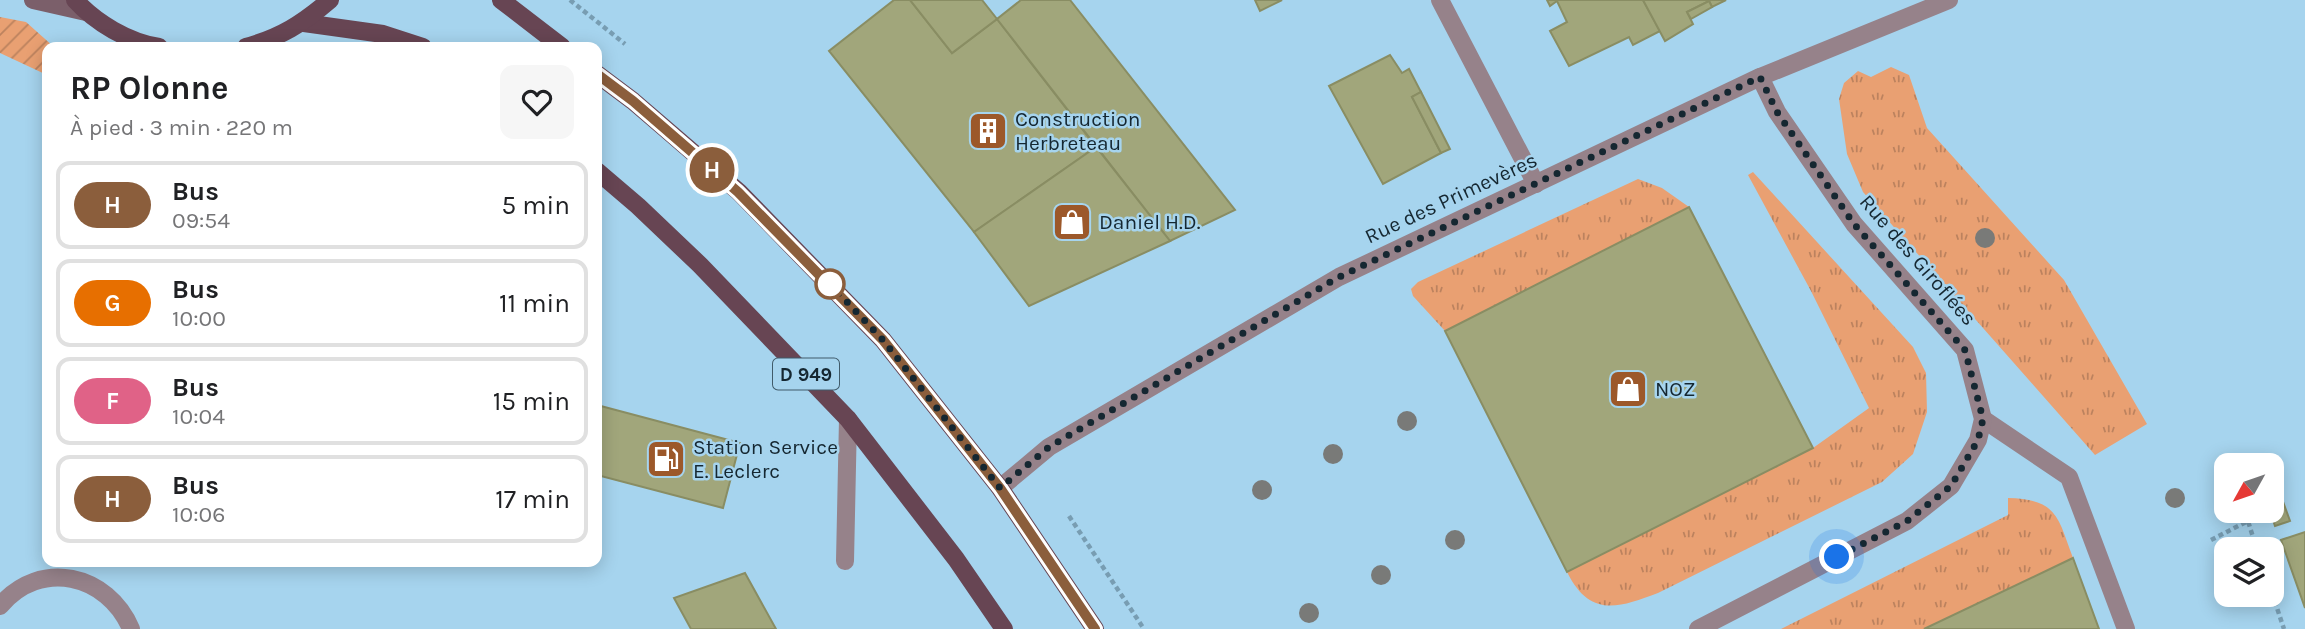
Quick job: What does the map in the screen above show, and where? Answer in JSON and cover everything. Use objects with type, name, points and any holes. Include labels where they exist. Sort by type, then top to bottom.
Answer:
[{"type":"main road","points":[[33,0],[81,6],[115,31],[145,42]]},
{"type":"main road","points":[[272,42],[304,23],[330,0]]},
{"type":"main road","points":[[501,0],[556,42]]},
{"type":"main road","points":[[304,23],[383,34],[408,42]]},
{"type":"main road","points":[[602,78],[633,101],[738,192],[883,340],[1000,488],[1095,629]]},
{"type":"main road","name":"D 949","points":[[602,175],[638,206],[762,326],[848,419],[956,559],[1003,629]]},
{"type":"street","points":[[1440,0],[1536,184]]},
{"type":"street","name":"Rue des Primevères","points":[[1000,488],[1049,447],[1339,277],[1760,77],[1949,0]]},
{"type":"street","points":[[115,31],[123,42]]},
{"type":"street","name":"Rue des Giroflées","points":[[1760,77],[1777,112],[1854,224],[1965,350],[1983,419]]},
{"type":"street","points":[[845,561],[848,419]]},
{"type":"street","points":[[1698,629],[1907,521],[1951,486],[1978,440],[1983,419],[2069,477],[2126,629]]},
{"type":"street","points":[[0,606],[20,588],[67,570],[108,594],[124,612],[131,629]]},
{"type":"path","points":[[2217,537],[2248,520],[2253,537]]},
{"type":"path","points":[[2277,607],[2284,629]]},
{"type":"green space","points":[[0,17],[26,22],[48,42],[42,42],[42,73],[0,53]]},
{"type":"green space","points":[[1891,67],[1909,75],[1927,128],[2064,280],[2147,424],[2095,455],[1863,192],[1847,154],[1839,99],[1844,83],[1858,71],[1871,77]]},
{"type":"green space","points":[[1753,172],[1913,347],[1926,373],[1927,412],[1913,454],[1882,482],[1658,593],[1618,605],[1595,603],[1585,597],[1567,572],[1813,448],[1869,408],[1811,291],[1748,175]]},
{"type":"green space","points":[[1638,179],[1662,188],[1689,207],[1445,331],[1413,296],[1411,289],[1418,282]]},
{"type":"green space","points":[[2008,498],[2037,502],[2054,513],[2073,558],[1924,629],[1781,629],[2008,515]]},
{"type":"building","name":"Construction Herbreteau","points":[[894,0],[910,0],[952,53],[997,19],[1096,147],[974,232],[829,51]]},
{"type":"building","points":[[910,0],[982,0],[997,19],[952,53]]},
{"type":"building","points":[[1021,0],[1070,0],[1235,210],[1170,241],[997,19]]},
{"type":"building","points":[[1255,0],[1282,0],[1260,11]]},
{"type":"building","points":[[1547,0],[1643,0],[1660,31],[1633,45],[1629,37],[1569,66],[1550,31],[1567,22],[1557,1],[1550,6]]},
{"type":"building","points":[[1643,0],[1726,0],[1712,7],[1709,1],[1687,12],[1693,24],[1665,41]]},
{"type":"building","points":[[1709,1],[1712,7],[1691,19],[1687,12]]},
{"type":"building","points":[[1390,55],[1402,73],[1409,69],[1421,92],[1412,97],[1441,153],[1383,184],[1329,86]]},
{"type":"building","points":[[1421,92],[1450,149],[1441,153],[1412,97]]},
{"type":"building","name":"Daniel H.D.","points":[[1096,147],[1170,241],[1029,306],[974,232]]},
{"type":"building","name":"NOZ","points":[[1689,207],[1813,448],[1567,572],[1445,331]]},
{"type":"building","name":"Station Service E. Leclerc","points":[[602,406],[740,443],[723,508],[602,476]]},
{"type":"building","points":[[2284,504],[2290,521],[2284,523]]},
{"type":"building","points":[[2305,532],[2305,608],[2284,548],[2284,539]]},
{"type":"building","points":[[2073,558],[2099,629],[1924,629]]},
{"type":"building","points":[[745,573],[776,629],[691,629],[674,598]]},
{"type":"bus line","name":"H","points":[[602,78],[633,101],[738,192],[883,340],[1000,488],[1095,629]]},
{"type":"place","name":"Construction Herbreteau","points":[[988,131]]},
{"type":"place","name":"Daniel H.D.","points":[[1072,222]]},
{"type":"place","name":"NOZ","points":[[1628,389]]},
{"type":"place","name":"Station Service E. Leclerc","points":[[666,459]]},
{"type":"route","points":[[830,284],[883,340],[1000,488],[1049,447],[1339,277],[1760,77],[1777,112],[1854,224],[1965,350],[1983,419],[1978,440],[1951,486],[1907,521],[1837,557]]}]
